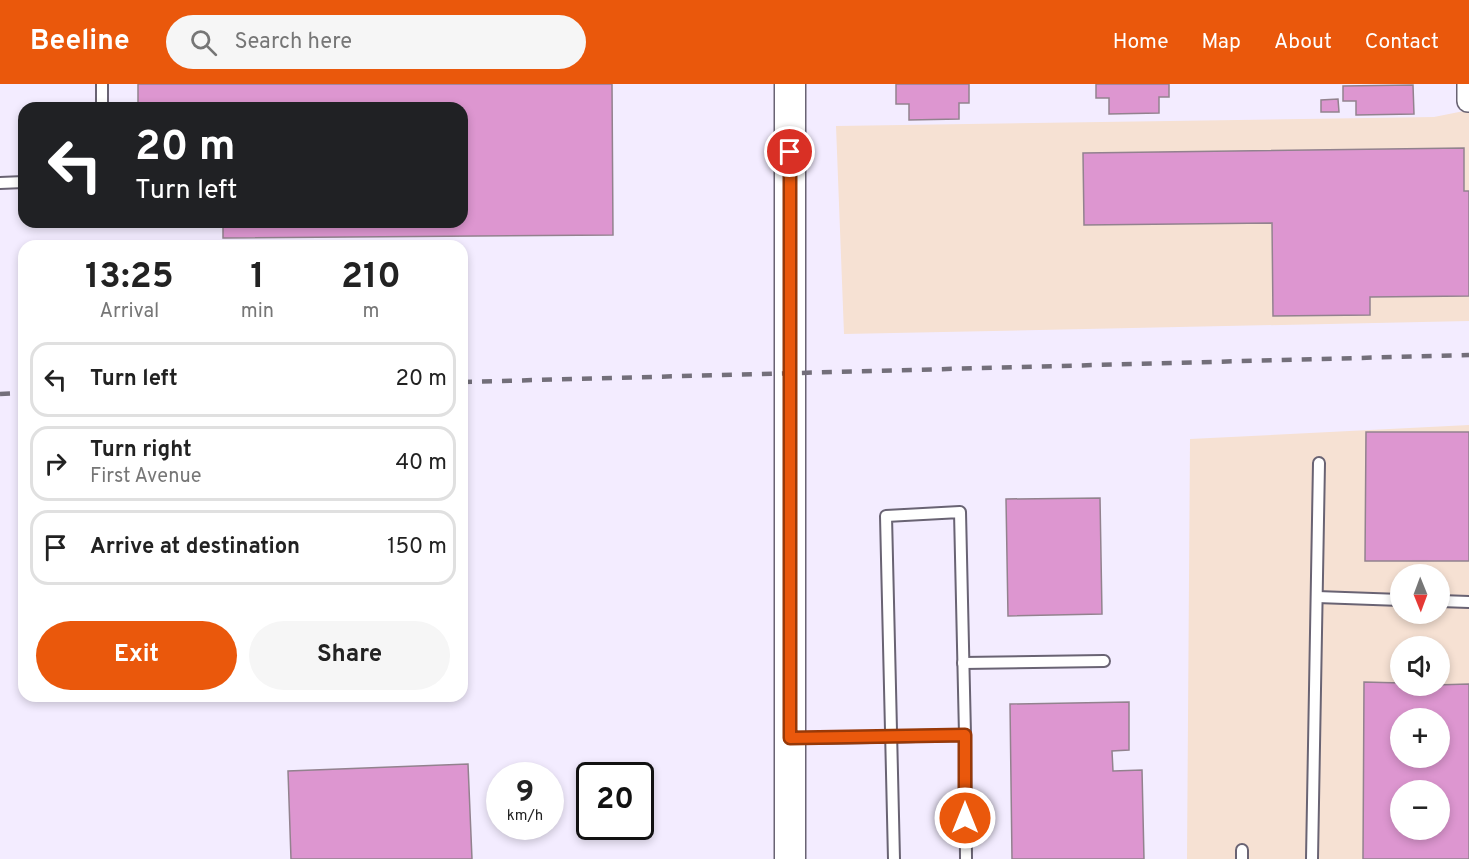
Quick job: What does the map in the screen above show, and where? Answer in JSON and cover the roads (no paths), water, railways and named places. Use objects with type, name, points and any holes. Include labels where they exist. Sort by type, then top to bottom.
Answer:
[{"type":"main road","points":[[790,84],[790,859]]},
{"type":"lane","points":[[102,84],[102,102]]},
{"type":"lane","points":[[0,183],[18,182]]},
{"type":"lane","points":[[1312,859],[1319,463]]},
{"type":"lane","points":[[894,859],[889,736],[886,516],[960,512],[966,859]]},
{"type":"lane","points":[[1317,597],[1390,600]]},
{"type":"lane","points":[[1450,601],[1469,602]]},
{"type":"lane","points":[[963,663],[1104,661]]},
{"type":"lane","points":[[790,738],[965,735]]},
{"type":"railway","points":[[468,382],[1469,355]]},
{"type":"railway","points":[[0,394],[18,393]]}]
